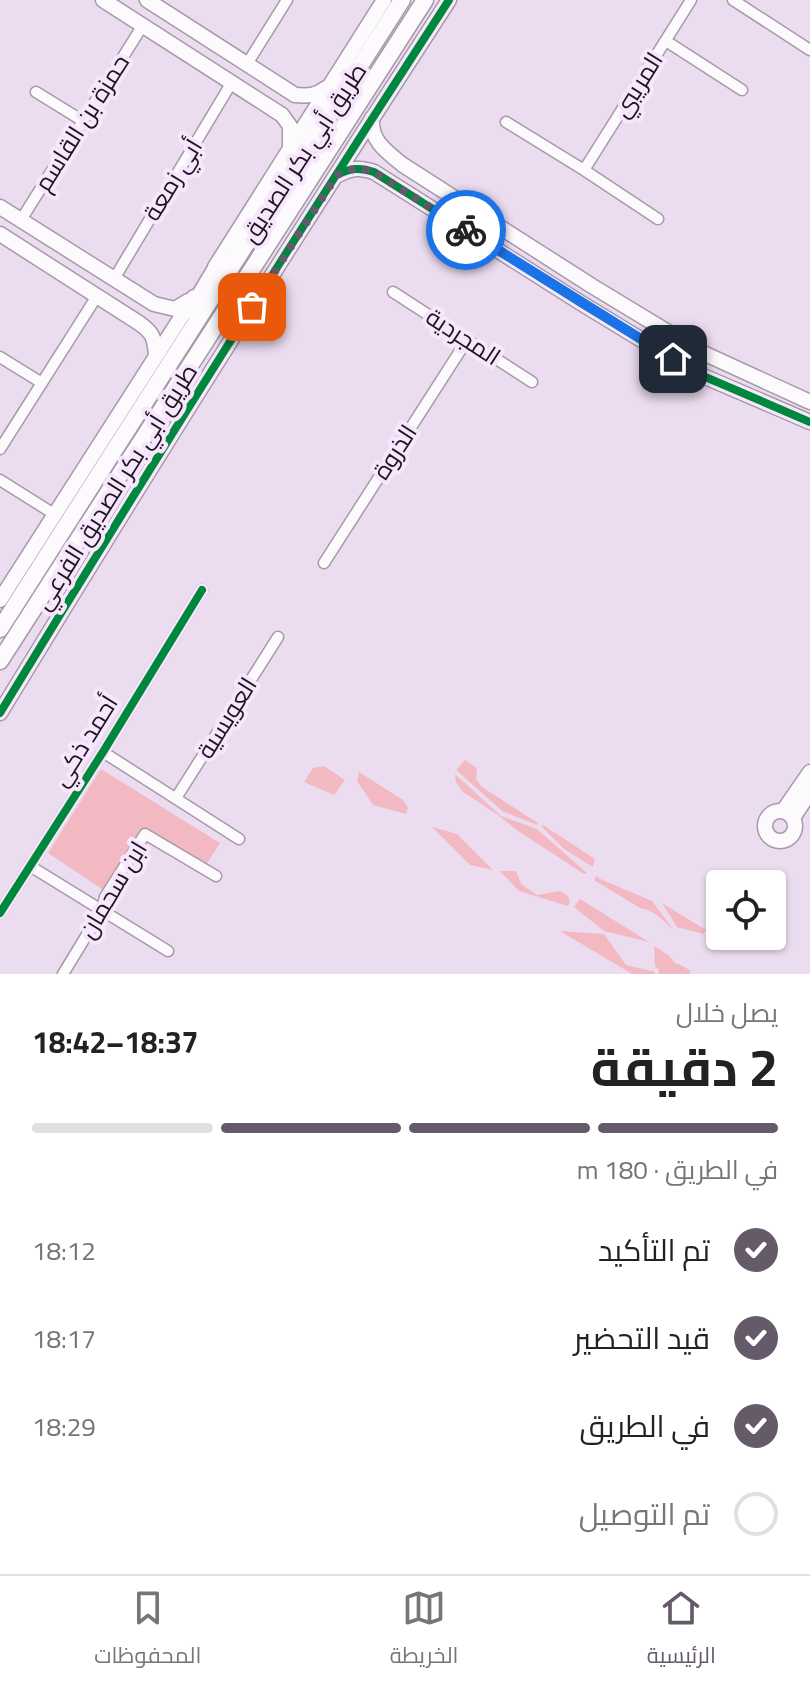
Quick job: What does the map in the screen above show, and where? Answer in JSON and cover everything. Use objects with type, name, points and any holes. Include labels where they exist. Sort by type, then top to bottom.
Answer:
[{"type":"main road","name":"طريق أبي بكر الصديق","points":[[0,629],[402,0]]},
{"type":"main road","name":"طريق أبي بكر الصديق","points":[[0,661],[425,0]]},
{"type":"main road","points":[[79,505],[221,260]]},
{"type":"street","points":[[103,0],[282,115],[291,133],[290,147]]},
{"type":"street","points":[[147,0],[295,95],[320,93],[329,85]]},
{"type":"street","points":[[247,64],[287,0]]},
{"type":"street","name":"طريق أبي بكر الصديق الفرعي","points":[[0,600],[156,354],[221,260],[384,0]]},
{"type":"street","name":"طريق أبي بكر الصديق الفرعي","points":[[0,713],[157,457],[449,0]]},
{"type":"street","name":"المريبي","points":[[584,170],[691,0]]},
{"type":"street","points":[[733,0],[810,50]]},
{"type":"street","name":"حمزة بن القاسم","points":[[21,220],[143,25]]},
{"type":"street","points":[[666,41],[742,90]]},
{"type":"street","points":[[251,94],[256,96],[266,90],[262,74]]},
{"type":"street","name":"أبي زمعة","points":[[114,279],[232,82]]},
{"type":"street","points":[[36,92],[83,121]]},
{"type":"street","points":[[373,116],[372,129],[376,141],[403,165],[701,352],[810,402]]},
{"type":"street","points":[[506,122],[658,219]]},
{"type":"street","points":[[389,182],[389,168],[396,164],[403,165]]},
{"type":"street","points":[[337,175],[347,170],[366,169],[374,172],[696,373],[810,422]]},
{"type":"street","points":[[0,207],[163,308],[175,309],[192,299]]},
{"type":"street","points":[[0,234],[129,315],[151,332],[156,354]]},
{"type":"street","points":[[581,303],[592,286]]},
{"type":"street","name":"المجردية","points":[[393,292],[532,382]]},
{"type":"street","points":[[0,448],[97,296]]},
{"type":"street","points":[[129,315],[141,316],[147,312],[148,304],[143,298]]},
{"type":"street","name":"الذروة","points":[[324,563],[467,340]]},
{"type":"street","points":[[0,357],[42,383]]},
{"type":"street","points":[[0,480],[54,514]]},
{"type":"street","name":"أحمد ذكي","points":[[0,913],[202,590]]},
{"type":"street","name":"العويسية","points":[[176,798],[278,637]]},
{"type":"street","points":[[103,752],[239,839]]},
{"type":"street","points":[[810,772],[788,814],[810,792]]},
{"type":"street","name":"ابن سحمان","points":[[63,974],[102,910],[105,897],[145,834],[216,876]]},
{"type":"street","points":[[30,866],[168,951]]},
{"type":"shaded area","points":[[465,760],[477,768],[476,779],[482,787],[537,825],[502,811],[456,770]]},
{"type":"shaded area","points":[[324,766],[345,780],[334,795],[304,782],[313,768]]},
{"type":"shaded area","points":[[101,769],[220,843],[206,865],[147,828],[105,891],[48,853]]},
{"type":"shaded area","points":[[359,772],[403,800],[408,808],[406,814],[373,805],[357,781]]},
{"type":"shaded area","points":[[455,774],[501,816],[537,829],[587,873],[584,874],[518,831],[463,792]]},
{"type":"shaded area","points":[[543,825],[595,859],[593,867],[564,849]]},
{"type":"shaded area","points":[[432,827],[457,834],[493,870],[470,865]]},
{"type":"shaded area","points":[[500,871],[516,871],[521,884],[537,895],[560,891],[568,896],[570,902],[568,906],[519,891]]},
{"type":"shaded area","points":[[597,875],[652,901],[673,929],[654,913],[594,880]]},
{"type":"shaded area","points":[[580,899],[649,942],[604,931],[574,907]]},
{"type":"shaded area","points":[[662,903],[706,930],[703,934],[677,927]]},
{"type":"shaded area","points":[[560,931],[604,934],[626,965],[655,974],[632,974]]},
{"type":"shaded area","points":[[654,946],[676,964],[691,971],[689,974],[658,974]]},
{"type":"cycle path","points":[[0,713],[222,355],[449,0]]},
{"type":"cycle path","points":[[337,175],[355,169],[374,172],[696,373],[810,422]]},
{"type":"cycle path","points":[[0,913],[202,590]]},
{"type":"way so far","points":[[252,307],[337,175],[347,170],[357,168],[374,172],[466,230]]},
{"type":"route","points":[[466,230],[673,359]]}]
